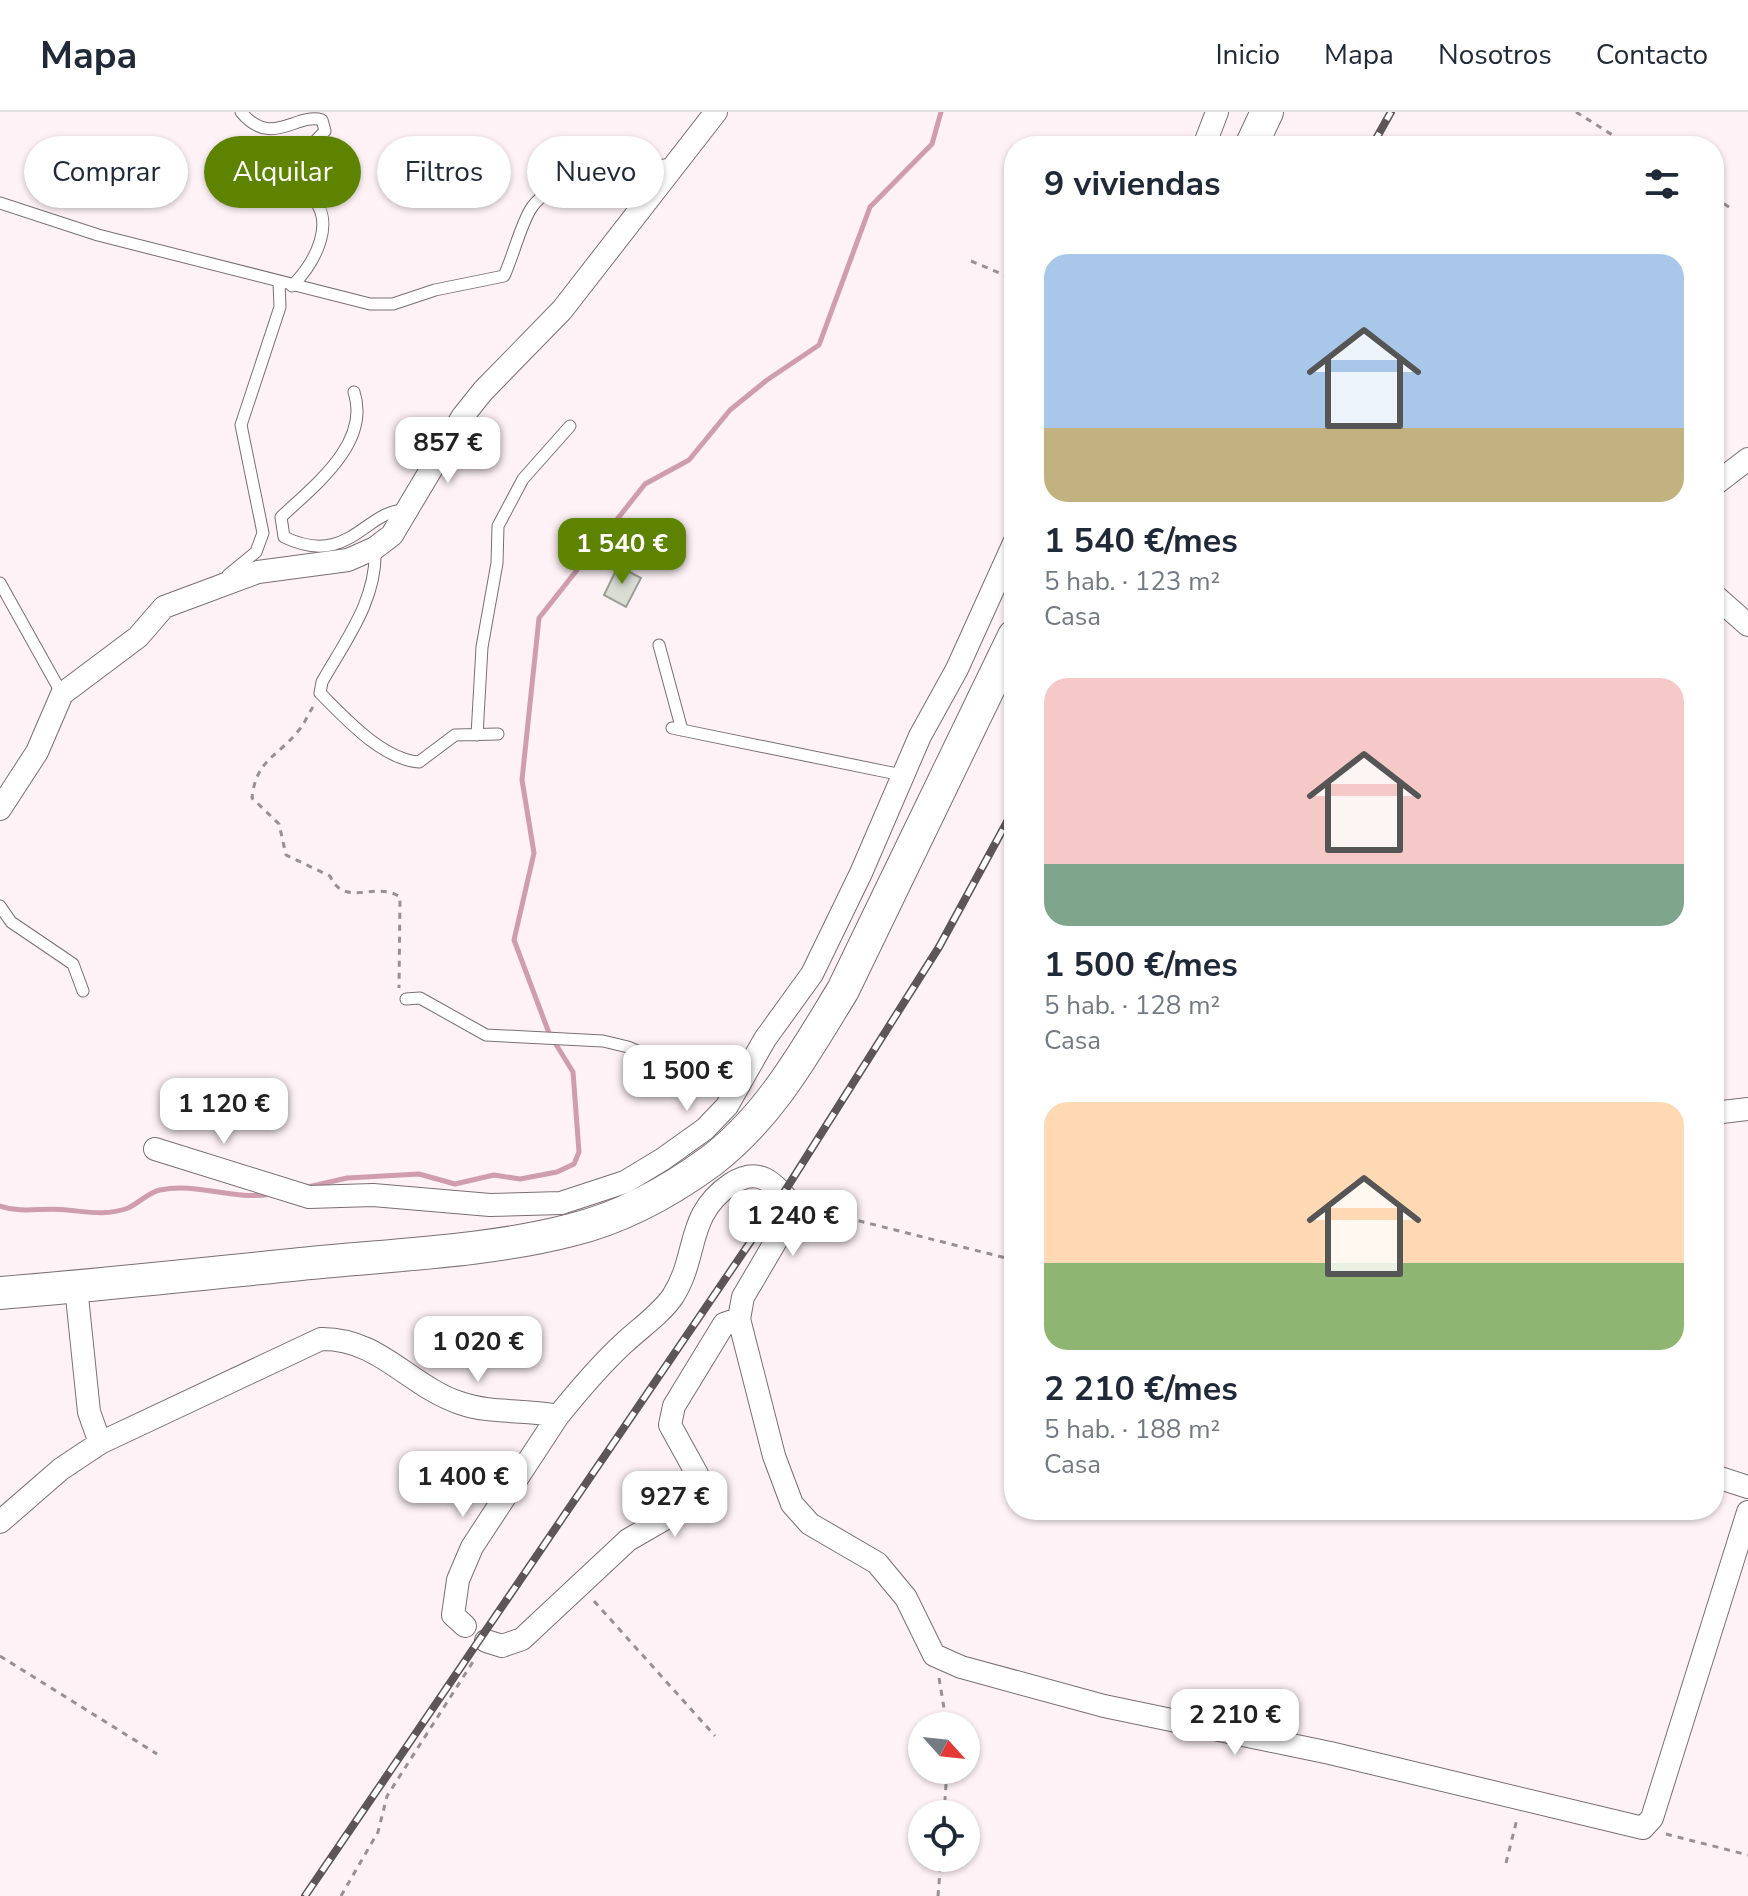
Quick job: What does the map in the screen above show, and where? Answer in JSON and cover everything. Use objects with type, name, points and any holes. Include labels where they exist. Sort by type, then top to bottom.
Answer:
[{"type":"main road","points":[[1256,136],[1267,112]]},
{"type":"main road","points":[[0,1295],[458,1248],[571,1230],[636,1207],[701,1168],[764,1112],[843,990],[1004,657]]},
{"type":"street","points":[[0,809],[37,752],[62,694],[138,637],[164,607],[258,572],[348,560],[375,548],[392,535],[463,416],[483,391],[562,310],[716,112]]},
{"type":"street","points":[[1208,136],[1217,112]]},
{"type":"street","points":[[1724,477],[1748,459]]},
{"type":"street","points":[[155,1149],[309,1197],[373,1195],[490,1205],[561,1203],[625,1182],[705,1129],[727,1106],[831,937],[902,775],[957,669],[1004,565]]},
{"type":"street","points":[[1724,604],[1748,625]]},
{"type":"street","points":[[1724,1112],[1748,1109]]},
{"type":"street","points":[[465,1626],[453,1615],[458,1580],[472,1547],[558,1416],[600,1365],[672,1297],[688,1262],[702,1211],[712,1199],[742,1177],[760,1175],[771,1180],[791,1204],[790,1217],[743,1297],[739,1319],[774,1456],[792,1504],[810,1524],[877,1563],[906,1598],[934,1655],[961,1667],[1089,1702],[1330,1753],[1643,1828],[1652,1818],[1748,1512]]},
{"type":"street","points":[[76,1287],[89,1412],[100,1443]]},
{"type":"street","points":[[486,1641],[502,1646],[522,1639],[628,1540],[680,1510],[695,1494],[697,1474],[670,1425],[674,1406],[724,1324],[739,1319]]},
{"type":"street","points":[[0,1522],[61,1469],[100,1443],[321,1339],[345,1339],[363,1346],[459,1403],[558,1416]]},
{"type":"street","points":[[1724,1479],[1748,1487]]},
{"type":"lane","points":[[241,112],[248,121],[271,130],[313,117],[322,120],[325,131],[279,178],[288,185],[305,190],[314,200],[322,220],[321,249],[292,286]]},
{"type":"lane","points":[[0,203],[56,223],[279,283],[370,304],[393,304],[435,290],[504,276],[530,210],[544,192],[595,176],[677,164]]},
{"type":"lane","points":[[215,587],[256,552],[263,533],[241,425],[280,307],[279,283]]},
{"type":"lane","points":[[354,392],[359,408],[343,453],[281,517],[284,537],[304,547],[328,545],[353,538],[392,509],[409,510]]},
{"type":"lane","points":[[477,735],[482,647],[497,563],[498,526],[523,479],[570,426]]},
{"type":"lane","points":[[375,548],[376,562],[358,622],[322,682],[320,693],[343,716],[401,761],[419,762],[455,735],[498,734]]},
{"type":"lane","points":[[0,583],[62,694]]},
{"type":"lane","points":[[659,645],[677,729],[902,775]]},
{"type":"lane","points":[[0,906],[11,922],[73,964],[83,991]]},
{"type":"lane","points":[[406,999],[420,998],[486,1035],[554,1038],[628,1047],[662,1062],[753,1063]]},
{"type":"path","points":[[1576,112],[1614,136]]},
{"type":"path","points":[[1724,204],[1729,207]]},
{"type":"path","points":[[971,261],[1004,275]]},
{"type":"path","points":[[320,693],[300,730],[261,766],[254,778],[252,798],[279,824],[286,855],[330,876],[335,887],[344,892],[388,889],[400,897],[399,987],[406,999]]},
{"type":"path","points":[[791,1204],[1004,1257]]},
{"type":"path","points":[[582,1585],[715,1736]]},
{"type":"path","points":[[341,1896],[378,1832],[387,1796],[486,1641]]},
{"type":"path","points":[[934,1655],[944,1712]]},
{"type":"path","points":[[0,1656],[157,1754]]},
{"type":"path","points":[[1506,1863],[1521,1800]]},
{"type":"path","points":[[1643,1828],[1748,1855]]},
{"type":"path","points":[[938,1896],[940,1872]]},
{"type":"building","points":[[618,566],[641,578],[626,607],[604,595]]},
{"type":"waterway","points":[[308,1187],[347,1178],[419,1174],[455,1184],[494,1175],[520,1179],[557,1172],[574,1164],[579,1152],[573,1072],[549,1033],[514,940],[534,853],[522,780],[539,618],[645,484],[689,460],[730,410],[767,380],[819,345],[870,207],[932,144],[941,112]]},
{"type":"waterway","points":[[0,1206],[17,1210],[105,1213],[128,1208],[156,1191],[174,1188],[257,1196],[271,1194]]},
{"type":"railway","points":[[1378,136],[1391,112]]},
{"type":"railway","points":[[305,1896],[783,1194],[939,947],[1004,827]]}]
